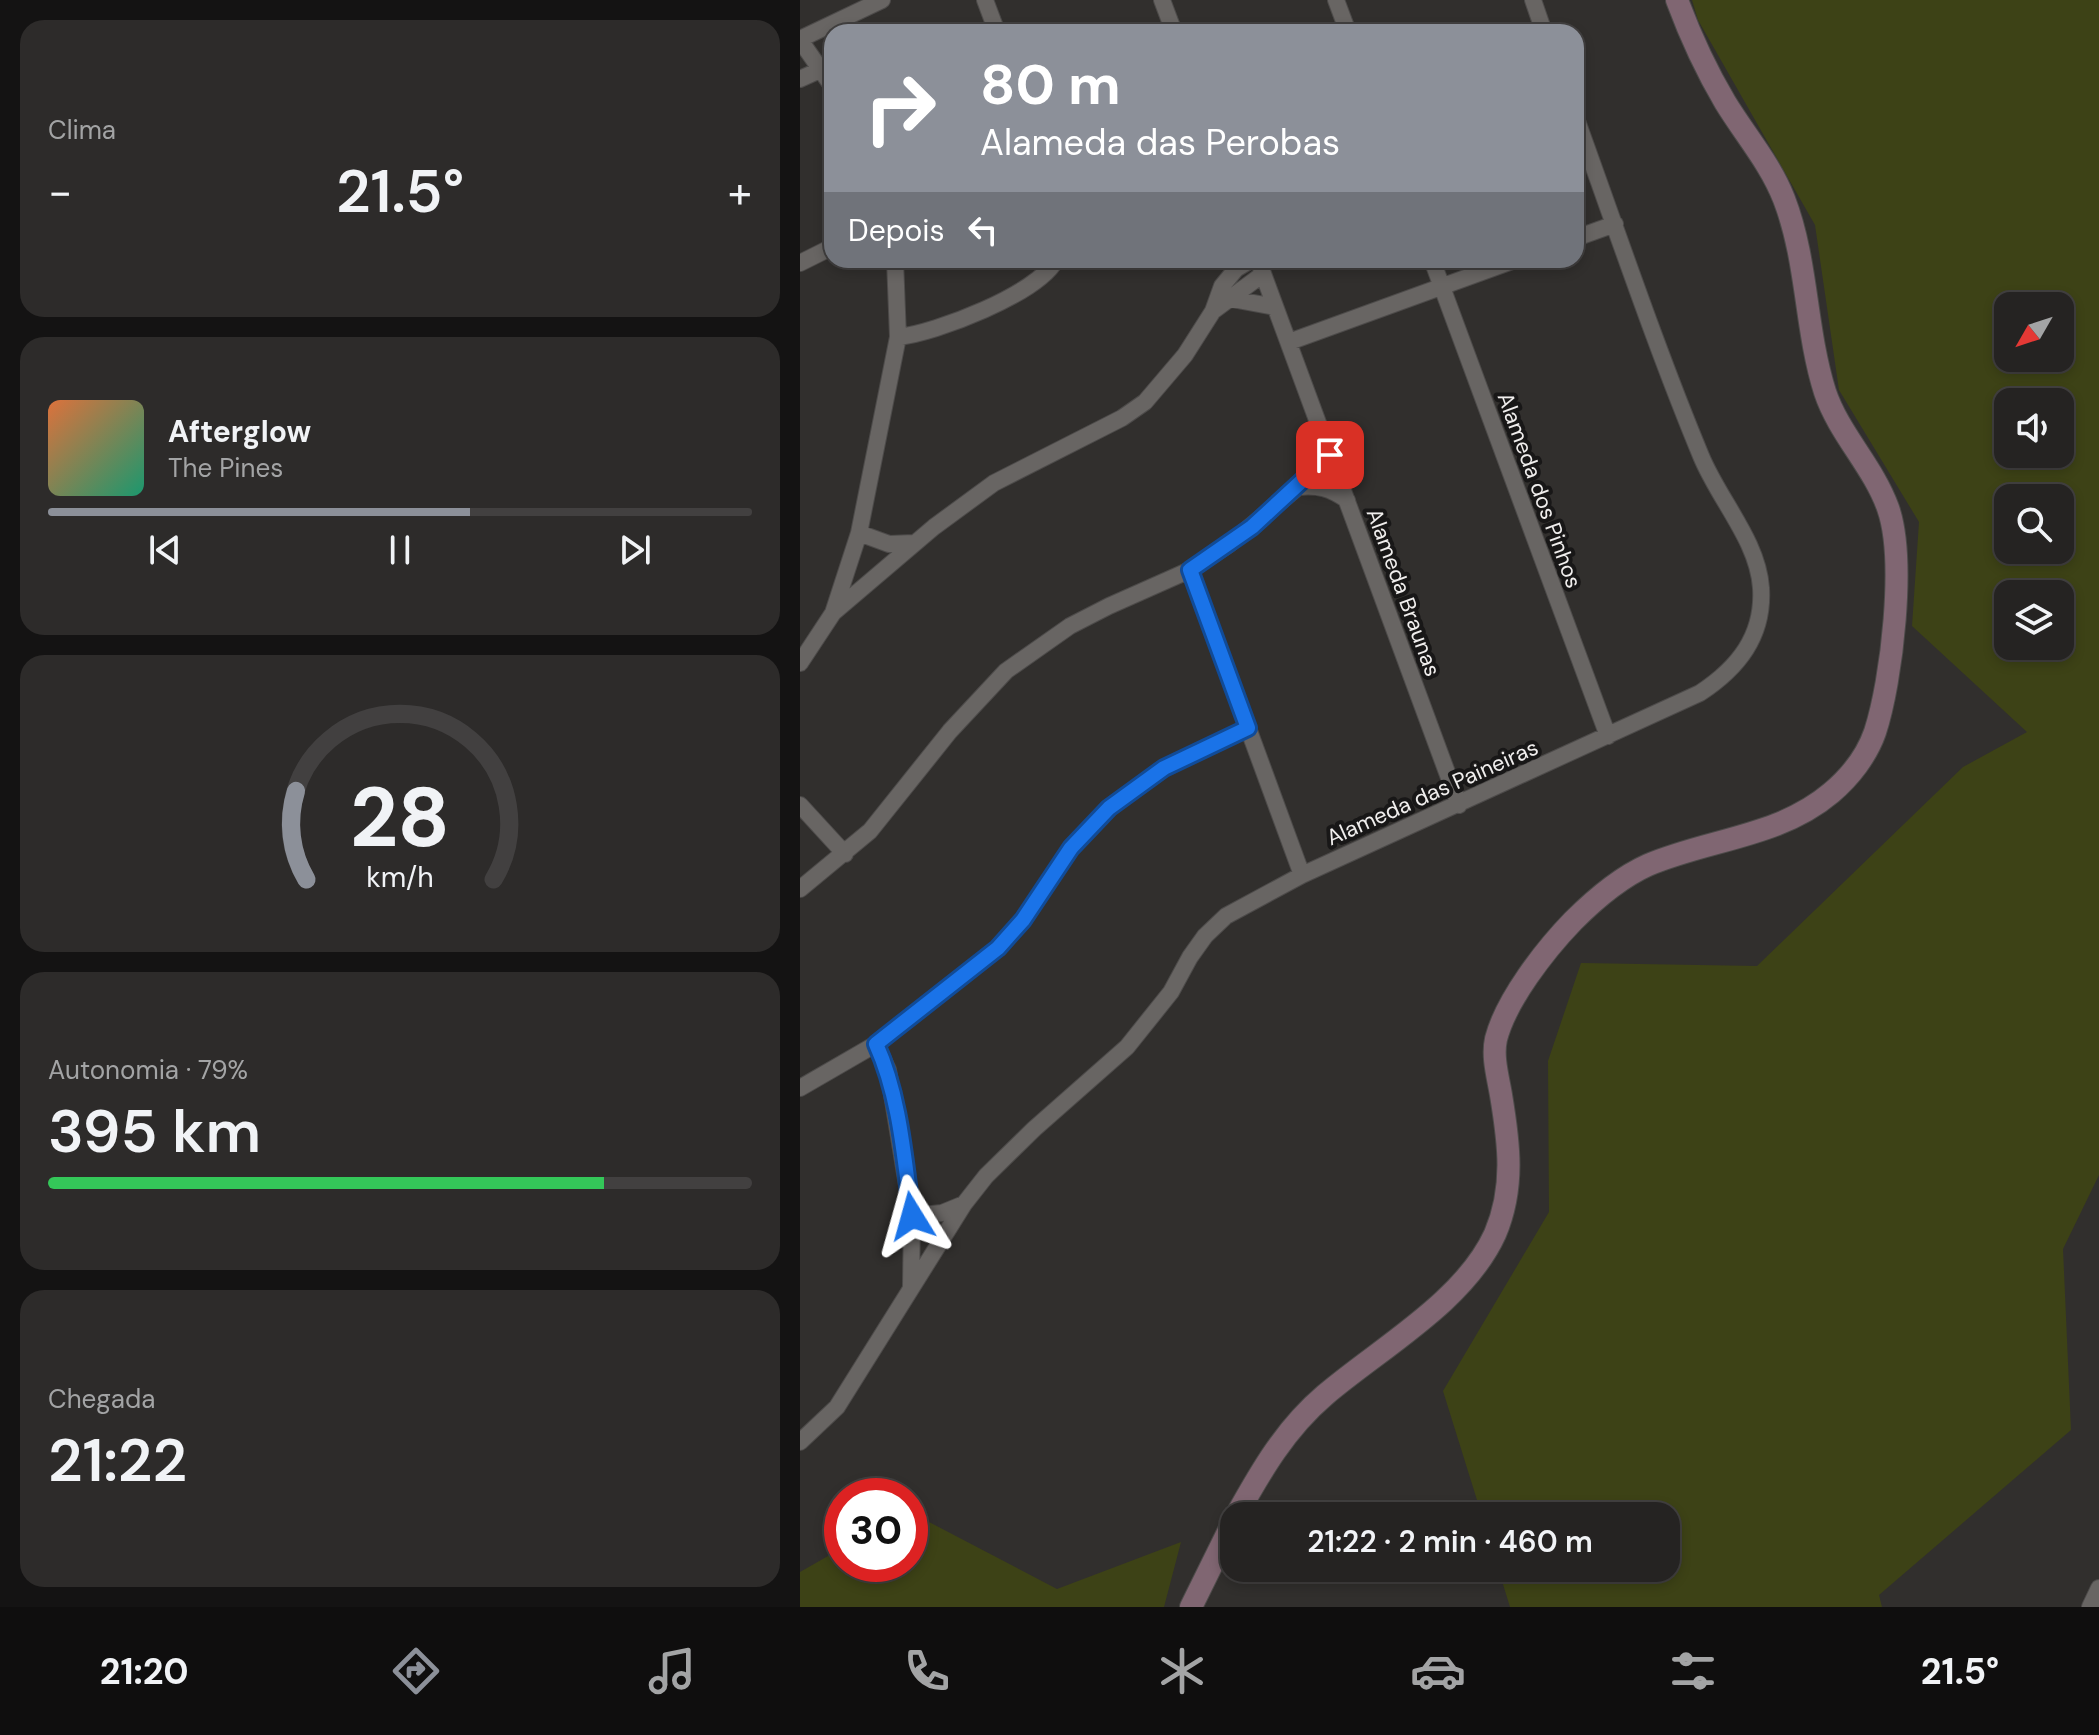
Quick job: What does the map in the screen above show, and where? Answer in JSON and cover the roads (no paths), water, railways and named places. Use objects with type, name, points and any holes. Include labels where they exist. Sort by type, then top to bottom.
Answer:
[{"type":"street","points":[[832,24],[882,0]]},
{"type":"street","points":[[985,0],[994,24]]},
{"type":"street","points":[[1162,0],[1171,24]]},
{"type":"street","points":[[1336,0],[1345,24]]},
{"type":"street","points":[[1533,0],[1541,24]]},
{"type":"street","points":[[1244,1502],[1262,1469],[1292,1427],[1324,1395],[1458,1285],[1480,1260],[1495,1234],[1506,1199],[1510,1169],[1509,1139],[1495,1063],[1495,1042],[1508,1009],[1568,926],[1621,880],[1651,864],[1777,825],[1808,809],[1833,792],[1851,772],[1863,757],[1874,733],[1888,676],[1894,627],[1896,567],[1891,515],[1882,492],[1826,396],[1798,242],[1777,181],[1709,73],[1677,0]]},
{"type":"street","points":[[824,28],[800,39],[824,72]]},
{"type":"street","points":[[800,79],[822,69]]},
{"type":"street","name":"Alameda das Paineiras","points":[[800,1442],[837,1407],[964,1204],[986,1176],[1127,1047],[1171,992],[1205,936],[1226,916],[1302,875],[1700,693],[1733,668],[1756,631],[1761,589],[1756,562],[1748,540],[1709,477],[1584,140]]},
{"type":"street","points":[[1584,235],[1615,224]]},
{"type":"street","points":[[800,263],[824,251]]},
{"type":"street","points":[[800,663],[833,613],[859,533],[898,337],[895,268]]},
{"type":"street","points":[[898,337],[928,332],[997,303],[1052,268]]},
{"type":"street","points":[[1226,268],[1227,293]]},
{"type":"street","points":[[1227,293],[1238,268]]},
{"type":"street","points":[[833,613],[914,543],[994,483],[1108,425],[1145,402],[1185,355],[1227,293],[1259,268]]},
{"type":"street","name":"Alameda Braunas","points":[[1260,268],[1459,805]]},
{"type":"street","name":"Alameda dos Pinhos","points":[[1435,268],[1608,736]]},
{"type":"street","points":[[1289,342],[1492,268]]},
{"type":"street","points":[[1227,293],[1275,307]]},
{"type":"street","points":[[800,889],[870,831],[950,731],[1006,671],[1070,626],[1190,570],[1252,527],[1330,455]]},
{"type":"street","points":[[1298,487],[1323,487],[1347,500]]},
{"type":"street","points":[[859,533],[889,544],[914,543]]},
{"type":"street","points":[[851,562],[864,570],[885,569]]},
{"type":"street","points":[[1190,570],[1302,875]]},
{"type":"street","points":[[800,1088],[876,1044],[998,948],[1023,920],[1071,848],[1109,808],[1164,768],[1248,728]]},
{"type":"street","points":[[800,805],[845,854]]},
{"type":"street","points":[[876,1044],[891,1082],[912,1216],[911,1288]]},
{"type":"street","points":[[912,1216],[942,1213],[964,1204]]},
{"type":"street","points":[[912,1245],[935,1250]]},
{"type":"street","points":[[1191,1607],[1220,1548]]},
{"type":"street","points":[[2090,1607],[2099,1588]]}]
